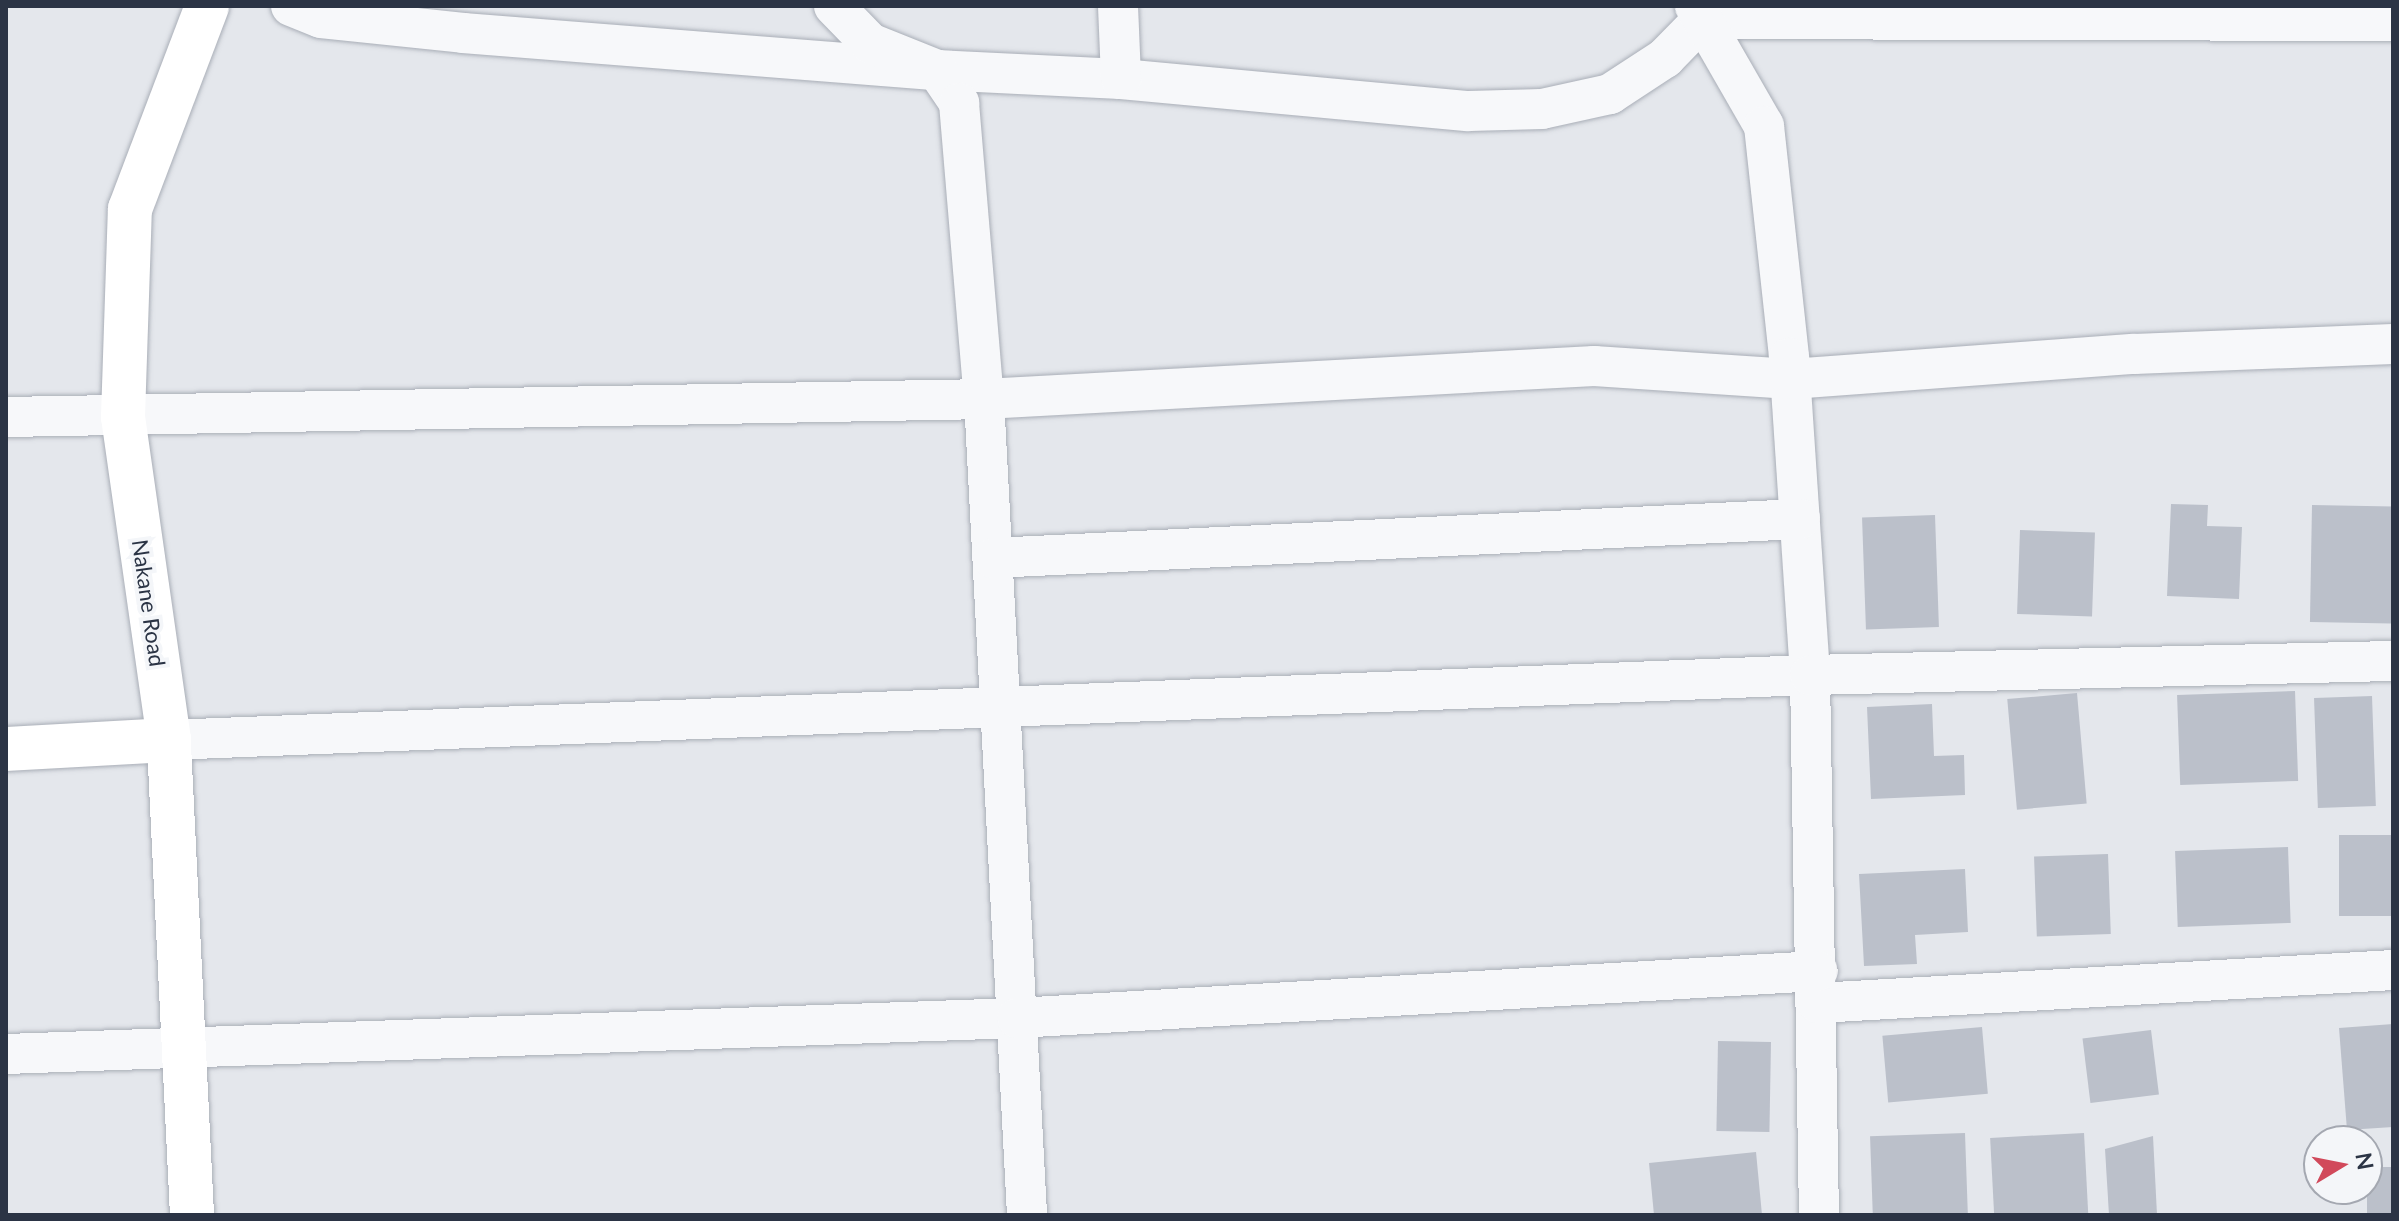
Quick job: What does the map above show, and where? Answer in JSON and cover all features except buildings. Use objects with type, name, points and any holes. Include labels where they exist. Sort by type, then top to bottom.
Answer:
[{"type":"street","name":"Nakane Road","points":[[192,1215],[169,740],[123,417],[130,209],[207,6]]},
{"type":"street","points":[[291,6],[321,18],[463,33],[937,70],[1121,79],[1469,111],[1542,109],[1610,94],[1665,58],[1699,13]]},
{"type":"street","points":[[834,6],[870,43],[937,70],[959,103],[984,399],[1027,1215]]},
{"type":"street","points":[[1118,6],[1121,79]]},
{"type":"street","points":[[1699,13],[2393,21]]},
{"type":"street","points":[[1699,13],[1764,126],[1791,379],[1810,675],[1818,987],[1819,1215]]},
{"type":"street","points":[[6,417],[984,399],[1594,366],[1791,379],[2134,354],[2393,344]]},
{"type":"street","points":[[993,558],[1800,519]]},
{"type":"street","points":[[6,749],[169,740],[1001,711],[1810,675],[2393,661]]},
{"type":"street","points":[[6,1054],[1818,987],[2393,970]]}]
